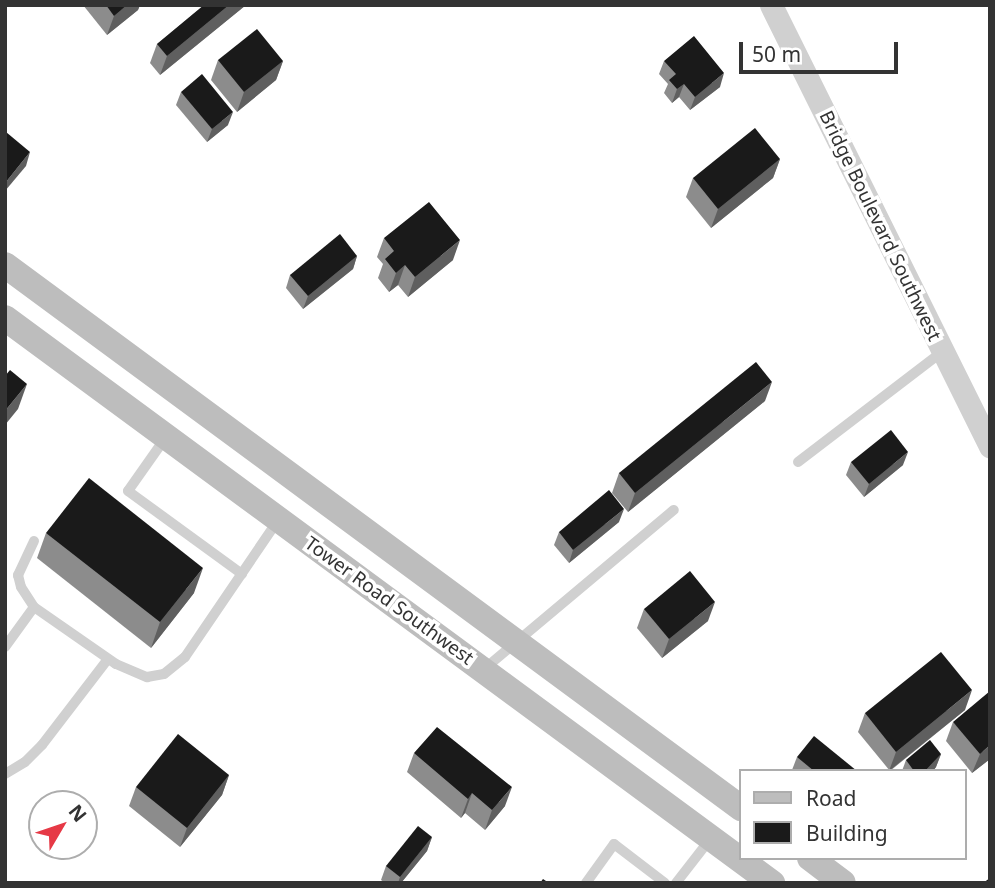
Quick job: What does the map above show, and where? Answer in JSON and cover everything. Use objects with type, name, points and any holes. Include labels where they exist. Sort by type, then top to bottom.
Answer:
[{"type":"main road","points":[[5,265],[740,807]]},
{"type":"main road","name":"Tower Road Southwest","points":[[5,318],[740,859]]},
{"type":"main road","name":"Tower Road Southwest","points":[[741,860],[772,883]]},
{"type":"main road","points":[[813,860],[843,883]]},
{"type":"street","name":"Bridge Boulevard Southwest","points":[[771,5],[990,447]]},
{"type":"lane","points":[[798,462],[943,352]]},
{"type":"lane","points":[[166,437],[128,491],[242,574]]},
{"type":"lane","points":[[483,670],[674,510]]},
{"type":"lane","points":[[34,541],[18,575],[21,587],[34,607],[108,659],[147,677],[164,674],[176,667],[278,520]]},
{"type":"lane","points":[[5,648],[34,607]]},
{"type":"lane","points":[[5,774],[25,762],[42,745],[108,659]]},
{"type":"lane","points":[[676,883],[712,838]]},
{"type":"lane","points":[[586,883],[614,844],[665,883]]},
{"type":"building","points":[[106,5],[127,5],[114,16]]},
{"type":"building","points":[[204,5],[229,5],[167,56],[157,44]]},
{"type":"building","points":[[257,29],[283,61],[244,92],[218,60]]},
{"type":"building","points":[[694,36],[724,73],[695,97],[684,84],[677,89],[669,80],[676,74],[664,61]]},
{"type":"building","points":[[202,74],[233,112],[212,129],[181,92]]},
{"type":"building","points":[[755,128],[780,159],[718,209],[693,178]]},
{"type":"building","points":[[5,133],[30,152],[6,182]]},
{"type":"building","points":[[429,202],[460,240],[415,277],[405,265],[396,273],[385,259],[394,251],[384,238]]},
{"type":"building","points":[[340,234],[357,256],[308,296],[290,275]]},
{"type":"building","points":[[756,362],[772,382],[635,493],[619,473]]},
{"type":"building","points":[[10,370],[27,384],[5,411],[5,376]]},
{"type":"building","points":[[891,430],[908,452],[869,484],[851,462]]},
{"type":"building","points":[[89,478],[203,568],[160,622],[46,533]]},
{"type":"building","points":[[609,490],[624,509],[573,550],[559,532]]},
{"type":"building","points":[[690,571],[715,602],[669,639],[644,609]]},
{"type":"building","points":[[941,652],[972,690],[896,752],[865,713]]},
{"type":"building","points":[[990,691],[990,745],[980,754],[953,722]]},
{"type":"building","points":[[437,727],[512,787],[492,810],[472,793],[468,799],[414,753]]},
{"type":"building","points":[[178,734],[229,775],[187,828],[136,787]]},
{"type":"building","points":[[814,736],[855,769],[812,769],[797,757]]},
{"type":"building","points":[[930,740],[941,754],[927,769],[913,769],[906,760]]},
{"type":"building","points":[[418,826],[432,837],[400,877],[386,866]]}]
